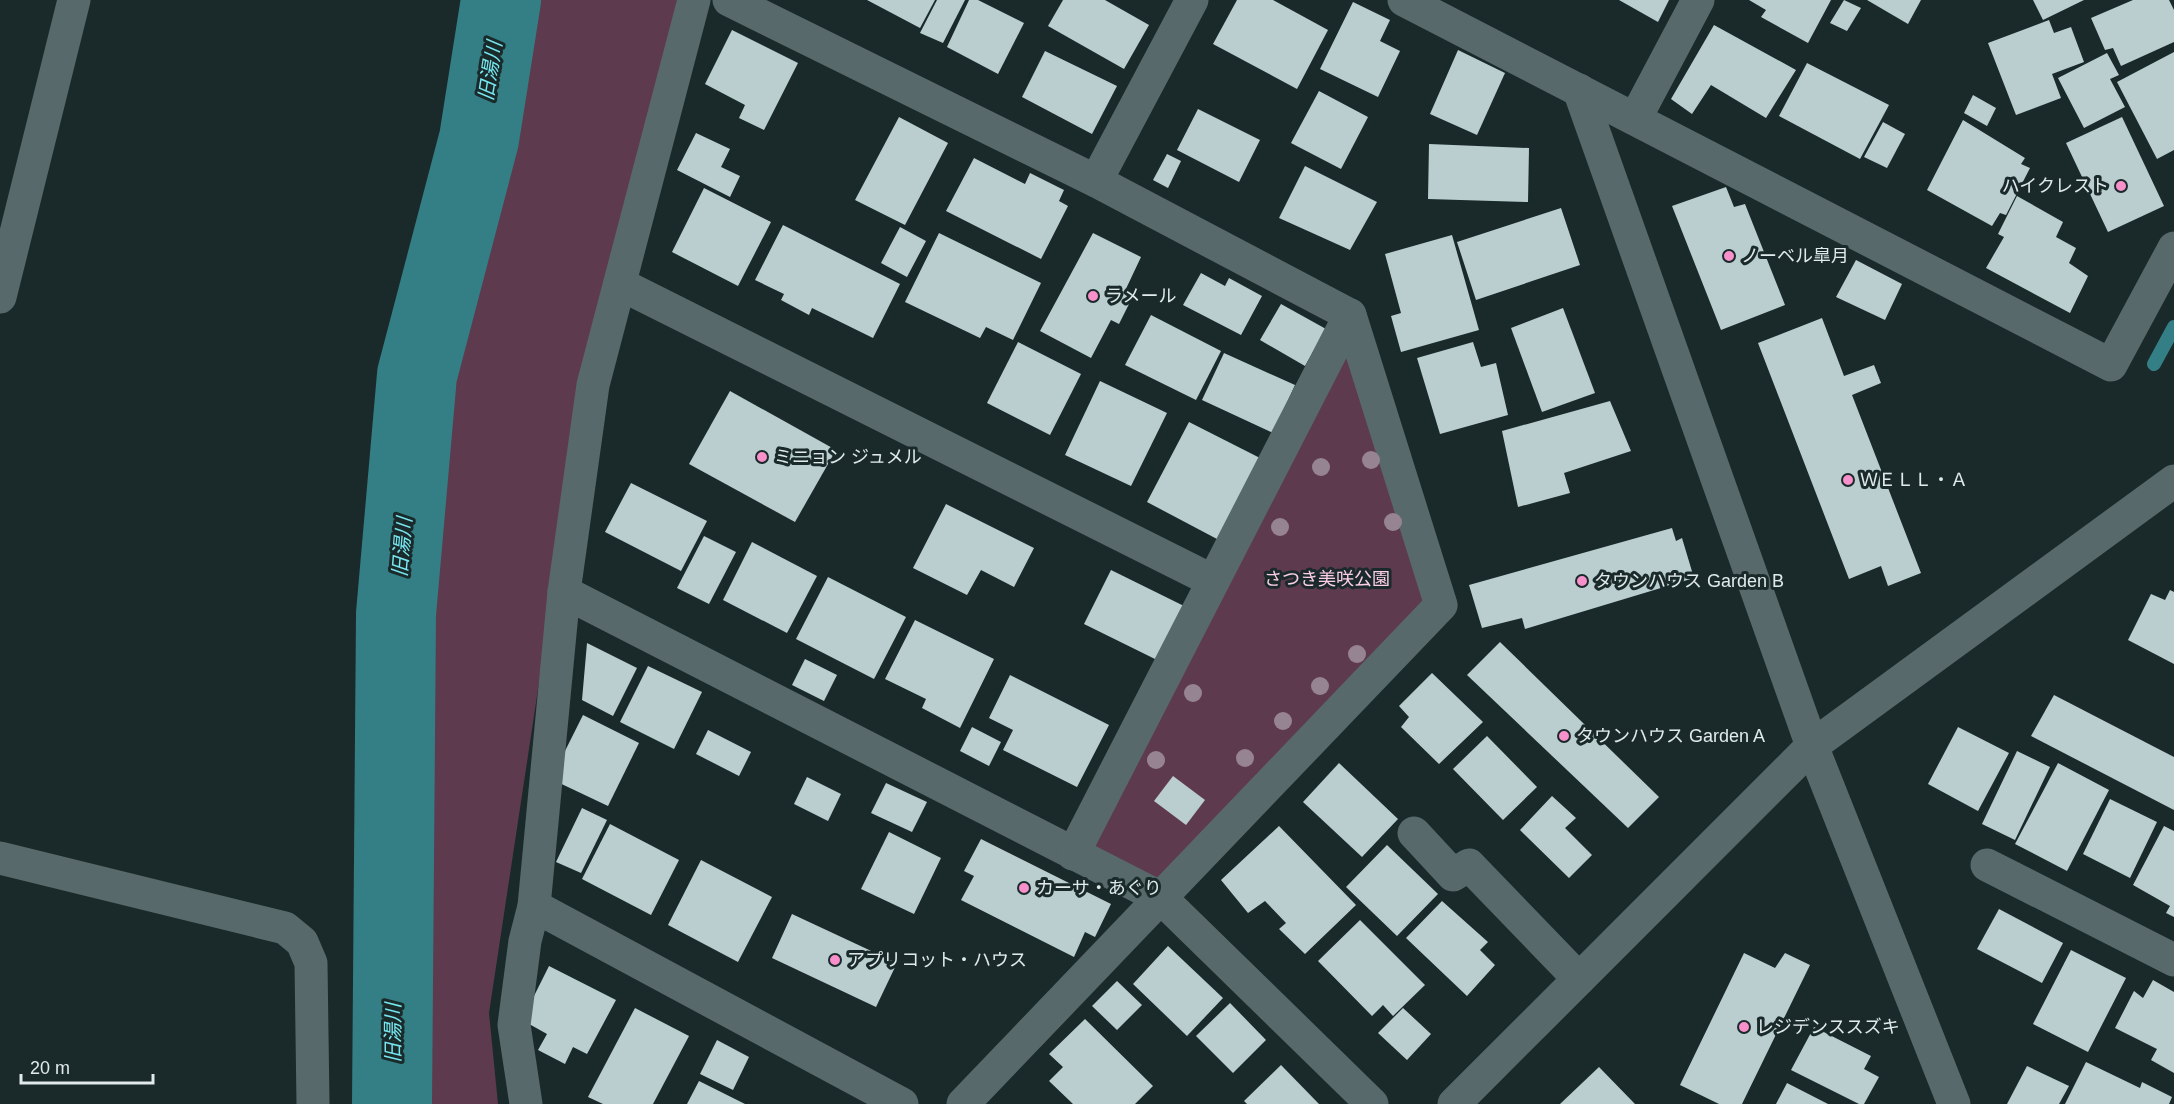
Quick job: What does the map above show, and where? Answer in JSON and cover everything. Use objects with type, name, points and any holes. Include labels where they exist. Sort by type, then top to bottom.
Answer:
[{"type":"street","points":[[0,297],[74,0]]},
{"type":"street","points":[[526,1104],[514,1025],[525,941],[534,906],[564,592],[593,385],[694,0]]},
{"type":"street","points":[[729,0],[1096,181],[1350,315],[1442,605],[963,1104]]},
{"type":"street","points":[[1096,181],[1192,0]]},
{"type":"street","points":[[1404,0],[1445,9],[1579,90],[2110,365],[2174,248]]},
{"type":"street","points":[[1635,119],[1698,0]]},
{"type":"street","points":[[1579,90],[1812,746],[1954,1104]]},
{"type":"street","points":[[620,284],[1213,581]]},
{"type":"street","points":[[1073,854],[1350,315]]},
{"type":"street","points":[[1454,1104],[1812,746],[2174,481]]},
{"type":"street","points":[[564,592],[1161,898],[1372,1104]]},
{"type":"street","points":[[1414,833],[1453,875],[1469,865],[1579,980]]},
{"type":"street","points":[[0,858],[285,928],[302,942],[311,963],[313,1104]]},
{"type":"street","points":[[1988,865],[2174,960]]},
{"type":"street","points":[[534,906],[902,1104]]},
{"type":"street","points":[[1926,1104],[1942,1074]]},
{"type":"green space","points":[[510,0],[679,0],[579,385],[537,696],[489,1013],[498,1104],[401,1104],[404,778],[426,375],[497,104]]},
{"type":"green space","name":"さつき美咲公園","points":[[1348,346],[1428,603],[1160,883],[1088,848]]},
{"type":"building","points":[[867,0],[935,0],[920,28]]},
{"type":"building","points":[[937,0],[965,0],[943,43],[920,33]]},
{"type":"building","points":[[969,0],[978,0],[1024,23],[998,74],[947,47]]},
{"type":"building","points":[[1063,0],[1105,0],[1149,25],[1124,69],[1048,26]]},
{"type":"building","points":[[1237,0],[1273,0],[1328,30],[1297,89],[1213,44]]},
{"type":"building","points":[[1619,0],[1669,0],[1658,22]]},
{"type":"building","points":[[1749,0],[1831,0],[1808,43],[1761,17],[1766,10]]},
{"type":"building","points":[[1844,0],[1861,8],[1847,31],[1830,23]]},
{"type":"building","points":[[1867,0],[1921,0],[1908,24]]},
{"type":"building","points":[[2033,0],[2084,0],[2043,20]]},
{"type":"building","points":[[2133,0],[2169,0],[2174,10],[2174,42],[2121,66],[2113,48],[2105,50],[2091,18]]},
{"type":"building","points":[[1353,2],[1390,20],[1380,41],[1400,51],[1378,97],[1320,69]]},
{"type":"building","points":[[2049,20],[2054,33],[2071,27],[2084,62],[2052,74],[2061,98],[2016,115],[1988,43]]},
{"type":"building","points":[[1714,25],[1796,70],[1766,118],[1711,85],[1692,114],[1671,99]]},
{"type":"building","points":[[732,30],[798,63],[764,130],[739,118],[745,105],[705,84]]},
{"type":"building","points":[[1458,50],[1505,73],[1477,135],[1430,114]]},
{"type":"building","points":[[1045,51],[1117,86],[1092,134],[1022,97]]},
{"type":"building","points":[[2174,52],[2174,150],[2157,159],[2117,82]]},
{"type":"building","points":[[2107,53],[2119,75],[2110,79],[2125,107],[2084,128],[2058,78]]},
{"type":"building","points":[[1807,63],[1889,105],[1860,159],[1779,116]]},
{"type":"building","points":[[1319,91],[1368,117],[1341,169],[1291,143]]},
{"type":"building","points":[[1973,95],[1996,108],[1987,126],[1964,113]]},
{"type":"building","points":[[1198,109],[1260,140],[1239,182],[1177,150]]},
{"type":"building","points":[[899,117],[948,143],[905,225],[855,200]]},
{"type":"building","name":"ハイクレスト","points":[[2122,117],[2164,206],[2108,232],[2066,143]]},
{"type":"building","points":[[1963,120],[2025,158],[2021,164],[2030,168],[2006,215],[2000,213],[1992,226],[1927,190]]},
{"type":"building","points":[[1883,122],[1905,134],[1887,168],[1864,157]]},
{"type":"building","points":[[696,133],[730,149],[721,167],[740,176],[730,197],[677,170]]},
{"type":"building","points":[[1429,144],[1529,148],[1528,202],[1428,199]]},
{"type":"building","points":[[1167,154],[1181,161],[1168,188],[1153,180]]},
{"type":"building","points":[[974,158],[1025,184],[1030,173],[1064,190],[1059,201],[1068,206],[1041,259],[946,211]]},
{"type":"building","points":[[1305,166],[1377,202],[1350,250],[1279,218]]},
{"type":"building","name":"ノーベル皐月","points":[[1726,187],[1734,207],[1745,204],[1785,305],[1721,330],[1672,206]]},
{"type":"building","points":[[704,188],[771,222],[738,286],[672,252]]},
{"type":"building","points":[[2017,196],[2063,222],[2056,237],[2076,248],[2069,263],[2088,276],[2070,313],[1986,268],[2004,237],[1998,234]]},
{"type":"building","points":[[1561,208],[1580,265],[1476,300],[1457,242]]},
{"type":"building","points":[[783,225],[900,284],[873,338],[812,308],[809,315],[781,300],[784,294],[755,280]]},
{"type":"building","points":[[900,227],[926,241],[907,277],[881,263]]},
{"type":"building","points":[[939,233],[1041,283],[1013,340],[986,327],[980,338],[905,302]]},
{"type":"building","name":"ラメール","points":[[1093,233],[1141,257],[1124,293],[1132,298],[1119,324],[1111,320],[1091,358],[1040,331]]},
{"type":"building","points":[[1452,235],[1479,330],[1401,352],[1391,316],[1401,313],[1385,254]]},
{"type":"building","points":[[1856,260],[1902,284],[1885,320],[1836,297]]},
{"type":"building","points":[[1201,273],[1225,286],[1229,278],[1262,296],[1241,335],[1183,305]]},
{"type":"building","points":[[1281,304],[1326,329],[1305,366],[1260,340]]},
{"type":"building","points":[[1563,308],[1595,393],[1542,412],[1511,328]]},
{"type":"building","points":[[1151,315],[1221,351],[1196,400],[1125,365]]},
{"type":"building","name":"ＷＥＬＬ・Ａ","points":[[1822,318],[1844,376],[1874,365],[1881,383],[1852,395],[1921,573],[1888,586],[1881,566],[1849,579],[1758,343]]},
{"type":"building","points":[[1018,342],[1081,374],[1050,435],[987,403]]},
{"type":"building","points":[[1473,342],[1481,367],[1496,363],[1508,415],[1440,434],[1417,358]]},
{"type":"building","points":[[1224,353],[1295,385],[1273,433],[1202,400]]},
{"type":"building","points":[[1100,381],[1167,413],[1131,486],[1065,455]]},
{"type":"building","name":"ミニョン ジュメル","points":[[730,391],[836,450],[795,522],[689,464]]},
{"type":"building","points":[[1610,401],[1631,451],[1564,473],[1570,493],[1518,507],[1502,431]]},
{"type":"building","points":[[1189,422],[1260,458],[1217,539],[1147,502]]},
{"type":"building","points":[[631,483],[707,521],[681,571],[605,532]]},
{"type":"building","points":[[946,504],[1034,548],[1014,587],[981,570],[967,595],[913,568]]},
{"type":"building","name":"タウンハウス Garden B","points":[[1672,528],[1676,541],[1682,538],[1694,578],[1525,629],[1522,618],[1482,628],[1469,585]]},
{"type":"building","points":[[704,536],[736,552],[709,604],[677,588]]},
{"type":"building","points":[[752,542],[817,576],[787,633],[723,600]]},
{"type":"building","points":[[1111,570],[1184,606],[1157,660],[1084,624]]},
{"type":"building","points":[[828,577],[906,617],[874,679],[796,639]]},
{"type":"building","points":[[2170,590],[2174,592],[2174,664],[2128,640],[2151,594],[2165,600]]},
{"type":"building","points":[[915,620],[994,659],[960,728],[922,708],[926,699],[885,679]]},
{"type":"building","name":"タウンハウス Garden A","points":[[1500,642],[1659,797],[1628,828],[1467,675]]},
{"type":"building","points":[[587,643],[637,668],[613,716],[582,700]]},
{"type":"building","points":[[805,659],[837,675],[824,701],[792,685]]},
{"type":"building","points":[[648,666],[702,692],[674,749],[620,722]]},
{"type":"building","points":[[1432,673],[1483,722],[1439,764],[1401,727],[1409,717],[1399,706]]},
{"type":"building","points":[[1010,675],[1109,725],[1077,787],[1003,750],[1013,730],[989,718]]},
{"type":"building","points":[[2054,695],[2174,757],[2174,810],[2031,736]]},
{"type":"building","points":[[583,715],[639,743],[608,806],[551,779]]},
{"type":"building","points":[[972,727],[1001,742],[989,766],[960,751]]},
{"type":"building","points":[[1958,727],[2009,753],[1978,811],[1928,784]]},
{"type":"building","points":[[708,730],[751,752],[739,776],[696,754]]},
{"type":"building","points":[[1487,736],[1537,787],[1503,820],[1453,769]]},
{"type":"building","points":[[2017,751],[2050,767],[2015,840],[1982,824]]},
{"type":"building","points":[[1339,763],[1398,819],[1362,857],[1303,802]]},
{"type":"building","points":[[2058,763],[2109,790],[2067,871],[2015,844]]},
{"type":"building","points":[[1173,776],[1205,800],[1186,825],[1154,801]]},
{"type":"building","points":[[807,777],[841,794],[828,821],[794,804]]},
{"type":"building","points":[[886,783],[927,802],[912,832],[871,813]]},
{"type":"building","points":[[1552,796],[1576,818],[1565,828],[1592,855],[1569,878],[1520,830]]},
{"type":"building","points":[[2110,799],[2157,822],[2130,878],[2083,854]]},
{"type":"building","points":[[582,808],[607,820],[581,873],[556,862]]},
{"type":"building","points":[[610,824],[679,860],[651,915],[582,879]]},
{"type":"building","points":[[1279,826],[1356,905],[1305,954],[1279,929],[1286,923],[1265,901],[1248,913],[1221,880]]},
{"type":"building","points":[[2164,826],[2174,831],[2174,917],[2166,913],[2170,906],[2133,885]]},
{"type":"building","points":[[889,832],[941,858],[914,914],[861,889]]},
{"type":"building","name":"カーサ・あぐり","points":[[981,839],[1111,904],[1095,937],[1085,932],[1074,957],[961,900],[974,876],[964,871]]},
{"type":"building","points":[[1387,845],[1438,894],[1397,936],[1346,887]]},
{"type":"building","points":[[701,860],[772,897],[738,962],[668,925]]},
{"type":"building","points":[[1442,901],[1488,942],[1480,950],[1495,965],[1467,996],[1406,938]]},
{"type":"building","points":[[1999,909],[2063,943],[2042,983],[1977,949]]},
{"type":"building","name":"アプリコット・ハウス","points":[[792,914],[897,963],[876,1007],[772,958]]},
{"type":"building","points":[[1360,920],[1425,985],[1393,1016],[1383,1005],[1372,1016],[1318,961]]},
{"type":"building","points":[[1168,946],[1223,998],[1187,1036],[1133,984]]},
{"type":"building","points":[[2071,950],[2126,978],[2088,1052],[2033,1024]]},
{"type":"building","name":"レジデンススズキ","points":[[1744,953],[1775,968],[1785,953],[1810,965],[1742,1104],[1719,1104],[1680,1085]]},
{"type":"building","points":[[549,966],[616,1000],[587,1054],[573,1047],[565,1064],[538,1050],[547,1034],[522,1020]]},
{"type":"building","points":[[2153,980],[2174,992],[2174,1073],[2151,1060],[2157,1049],[2115,1028],[2134,991],[2143,998]]},
{"type":"building","points":[[1117,981],[1142,1005],[1117,1030],[1092,1006]]},
{"type":"building","points":[[1230,1003],[1266,1040],[1233,1073],[1196,1036]]},
{"type":"building","points":[[635,1008],[689,1036],[653,1104],[603,1104],[588,1097]]},
{"type":"building","points":[[1403,1008],[1431,1034],[1407,1060],[1378,1033]]},
{"type":"building","points":[[1085,1019],[1153,1086],[1135,1104],[1073,1104],[1049,1081],[1063,1067],[1049,1054]]},
{"type":"building","points":[[1814,1027],[1871,1056],[1864,1069],[1879,1077],[1864,1104],[1859,1104],[1791,1070]]},
{"type":"building","points":[[717,1040],[749,1057],[733,1090],[700,1074]]},
{"type":"building","points":[[2086,1062],[2140,1088],[2142,1082],[2172,1097],[2169,1104],[2065,1104]]},
{"type":"building","points":[[1281,1065],[1319,1104],[1247,1104],[1244,1101]]},
{"type":"building","points":[[2027,1066],[2069,1086],[2059,1104],[2007,1104]]},
{"type":"building","points":[[1599,1067],[1635,1104],[1560,1104]]},
{"type":"building","points":[[699,1081],[745,1104],[687,1104]]},
{"type":"building","points":[[1787,1083],[1828,1104],[1776,1104]]},
{"type":"waterway","name":"旧湯川","points":[[392,1104],[396,614],[417,375],[479,139],[501,0]]},
{"type":"waterway","points":[[2154,364],[2174,327]]},
{"type":"place","name":"ハイクレスト","points":[[2121,186]]},
{"type":"place","name":"ノーベル皐月","points":[[1729,256]]},
{"type":"place","name":"ラメール","points":[[1093,296]]},
{"type":"place","name":"ミニョン ジュメル","points":[[762,457]]},
{"type":"place","name":"ＷＥＬＬ・Ａ","points":[[1848,480]]},
{"type":"place","name":"タウンハウス Garden B","points":[[1582,581]]},
{"type":"place","name":"タウンハウス Garden A","points":[[1564,736]]},
{"type":"place","name":"カーサ・あぐり","points":[[1024,888]]},
{"type":"place","name":"アプリコット・ハウス","points":[[835,960]]},
{"type":"place","name":"レジデンススズキ","points":[[1744,1027]]}]
